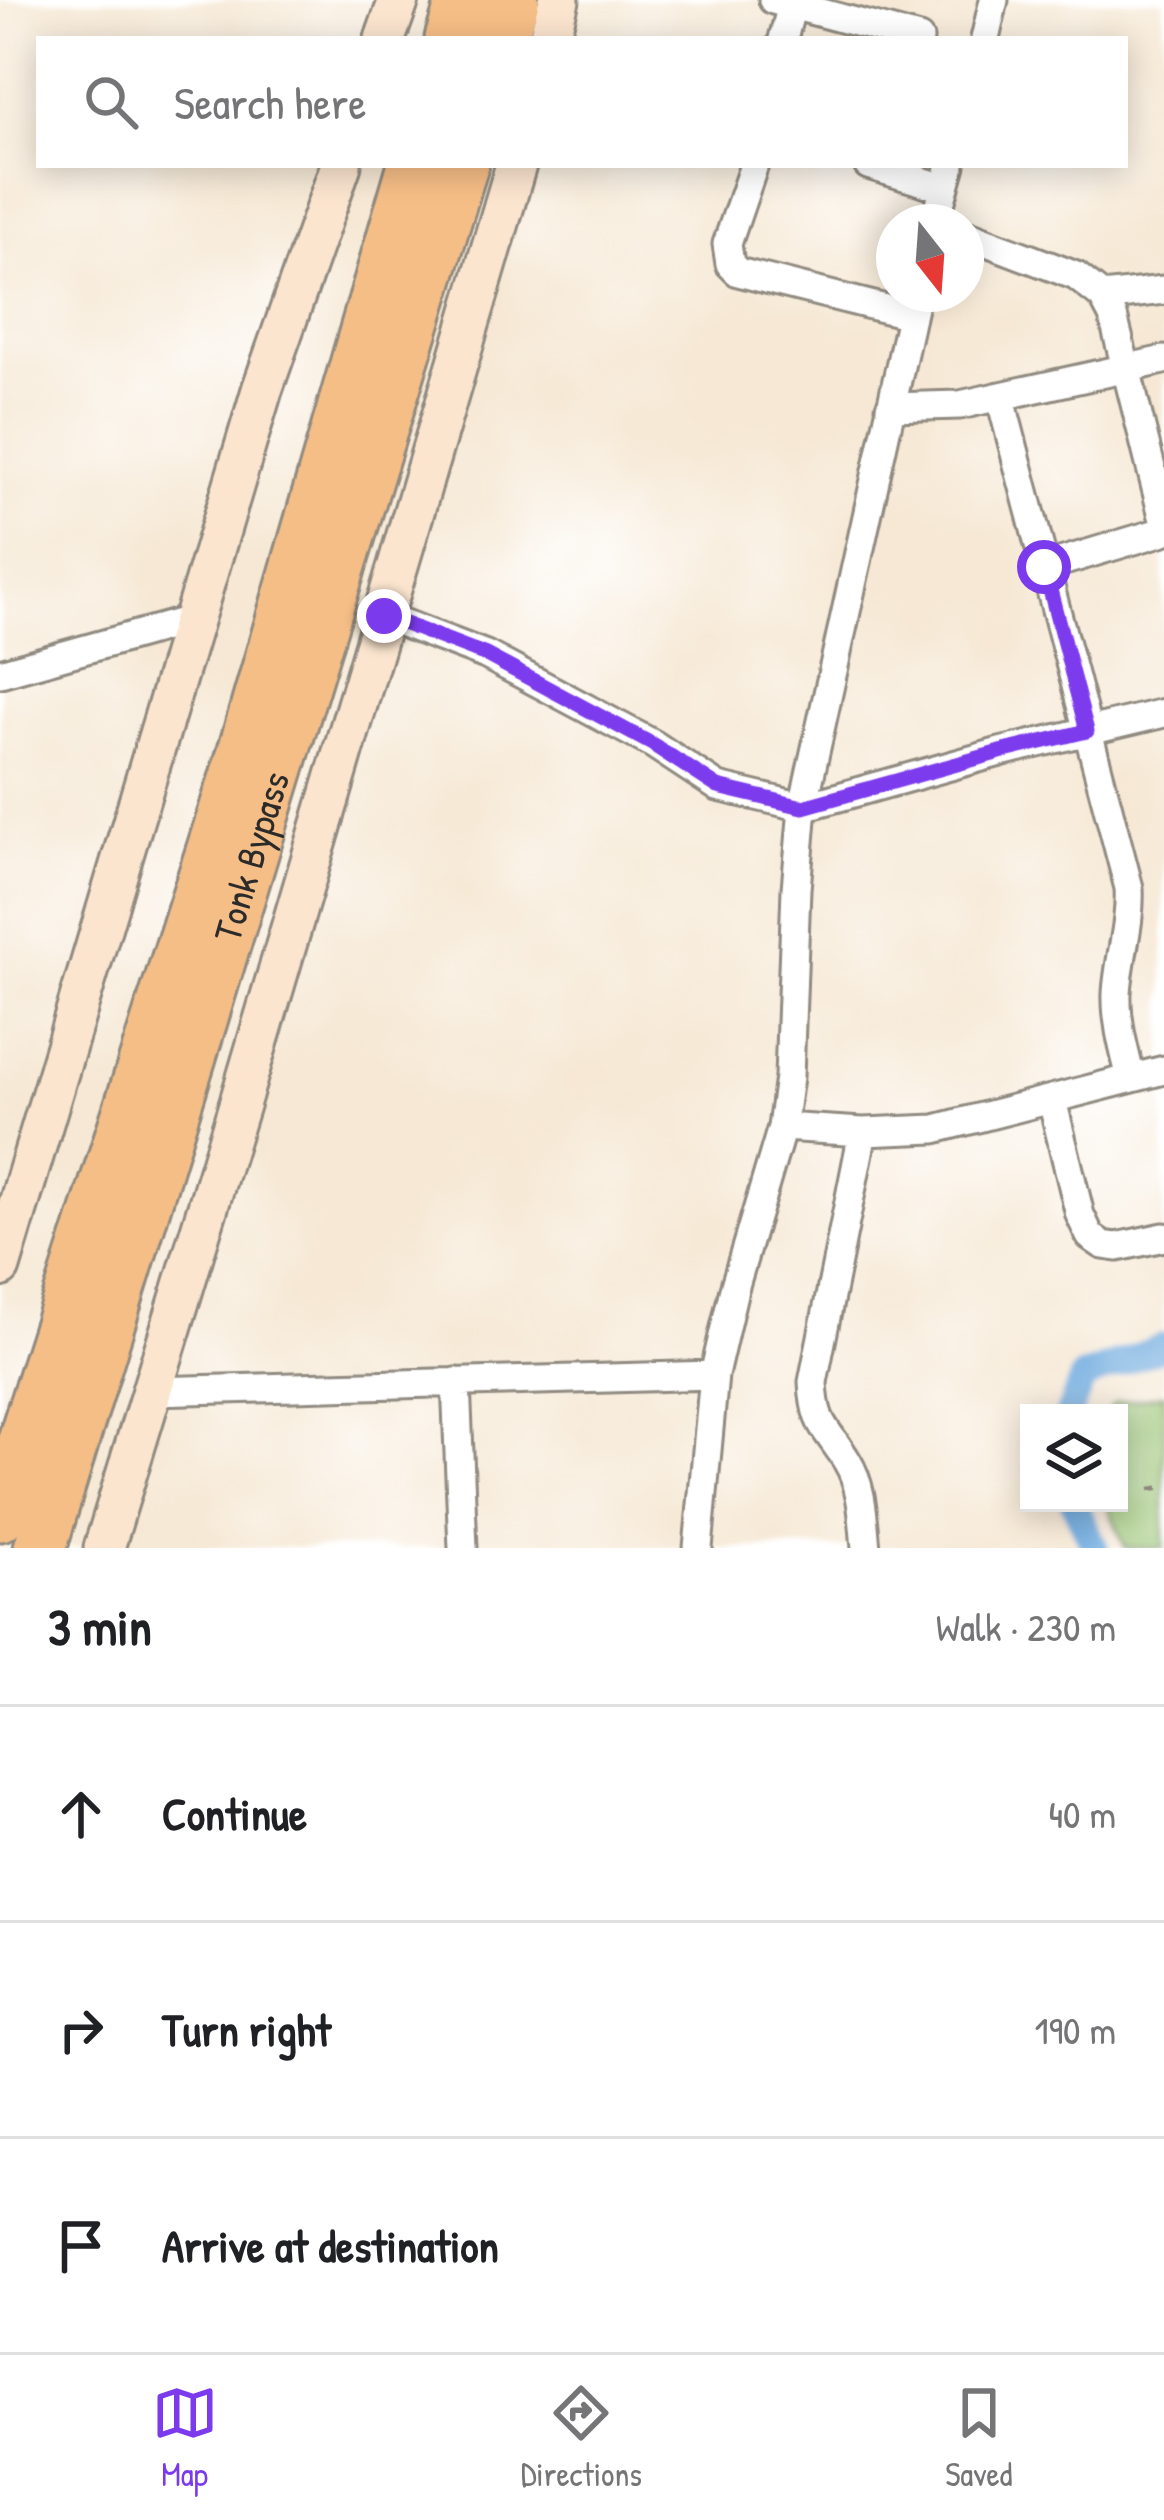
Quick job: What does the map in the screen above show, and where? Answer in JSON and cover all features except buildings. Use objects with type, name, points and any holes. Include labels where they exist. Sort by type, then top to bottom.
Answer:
[{"type":"highway","points":[[452,36],[463,0]]},
{"type":"highway","points":[[502,36],[513,0]]},
{"type":"highway","points":[[0,1516],[243,755],[413,168]]},
{"type":"highway","name":"Tonk Bypass","points":[[40,1548],[461,168]]},
{"type":"street","points":[[386,36],[399,0]]},
{"type":"street","points":[[550,36],[559,0]]},
{"type":"street","points":[[986,36],[994,0]]},
{"type":"street","points":[[783,36],[783,3],[875,14],[914,36]]},
{"type":"street","points":[[0,1267],[262,390],[340,168]]},
{"type":"street","points":[[104,1548],[516,168]]},
{"type":"street","points":[[753,168],[727,244],[730,264],[738,272],[876,298]]},
{"type":"street","points":[[888,168],[947,177]]},
{"type":"street","points":[[984,240],[1076,276],[1103,297],[1113,316],[1164,520]]},
{"type":"street","points":[[1103,297],[1164,290]]},
{"type":"street","points":[[698,1548],[714,1375],[782,1127],[789,1077],[803,807],[911,312]]},
{"type":"street","points":[[890,407],[959,405],[1164,360]]},
{"type":"street","points":[[1000,396],[1129,888],[1118,1018],[1131,1078]]},
{"type":"street","points":[[1044,567],[1164,530]]},
{"type":"street","points":[[384,616],[486,655],[652,744],[718,787],[803,807],[1164,713]]},
{"type":"street","points":[[0,673],[194,620]]},
{"type":"street","points":[[782,1127],[863,1132],[935,1129],[1164,1070]]},
{"type":"street","points":[[1052,1100],[1080,1215],[1090,1236],[1117,1247],[1164,1237]]},
{"type":"street","points":[[863,1132],[813,1382],[816,1416],[848,1462],[859,1491],[866,1548]]},
{"type":"street","points":[[152,1391],[714,1375]]},
{"type":"street","points":[[456,1382],[463,1548]]},
{"type":"path","points":[[1150,1489],[1164,1487]]},
{"type":"green space","points":[[1164,1394],[1164,1548],[1125,1548],[1111,1512],[1128,1512],[1128,1404],[1115,1403]]},
{"type":"waterway","points":[[1073,1404],[1083,1378],[1164,1346]]},
{"type":"waterway","points":[[1078,1512],[1095,1548]]},
{"type":"route","points":[[384,616],[486,655],[652,744],[718,787],[803,807],[1087,731],[1044,567]]}]
